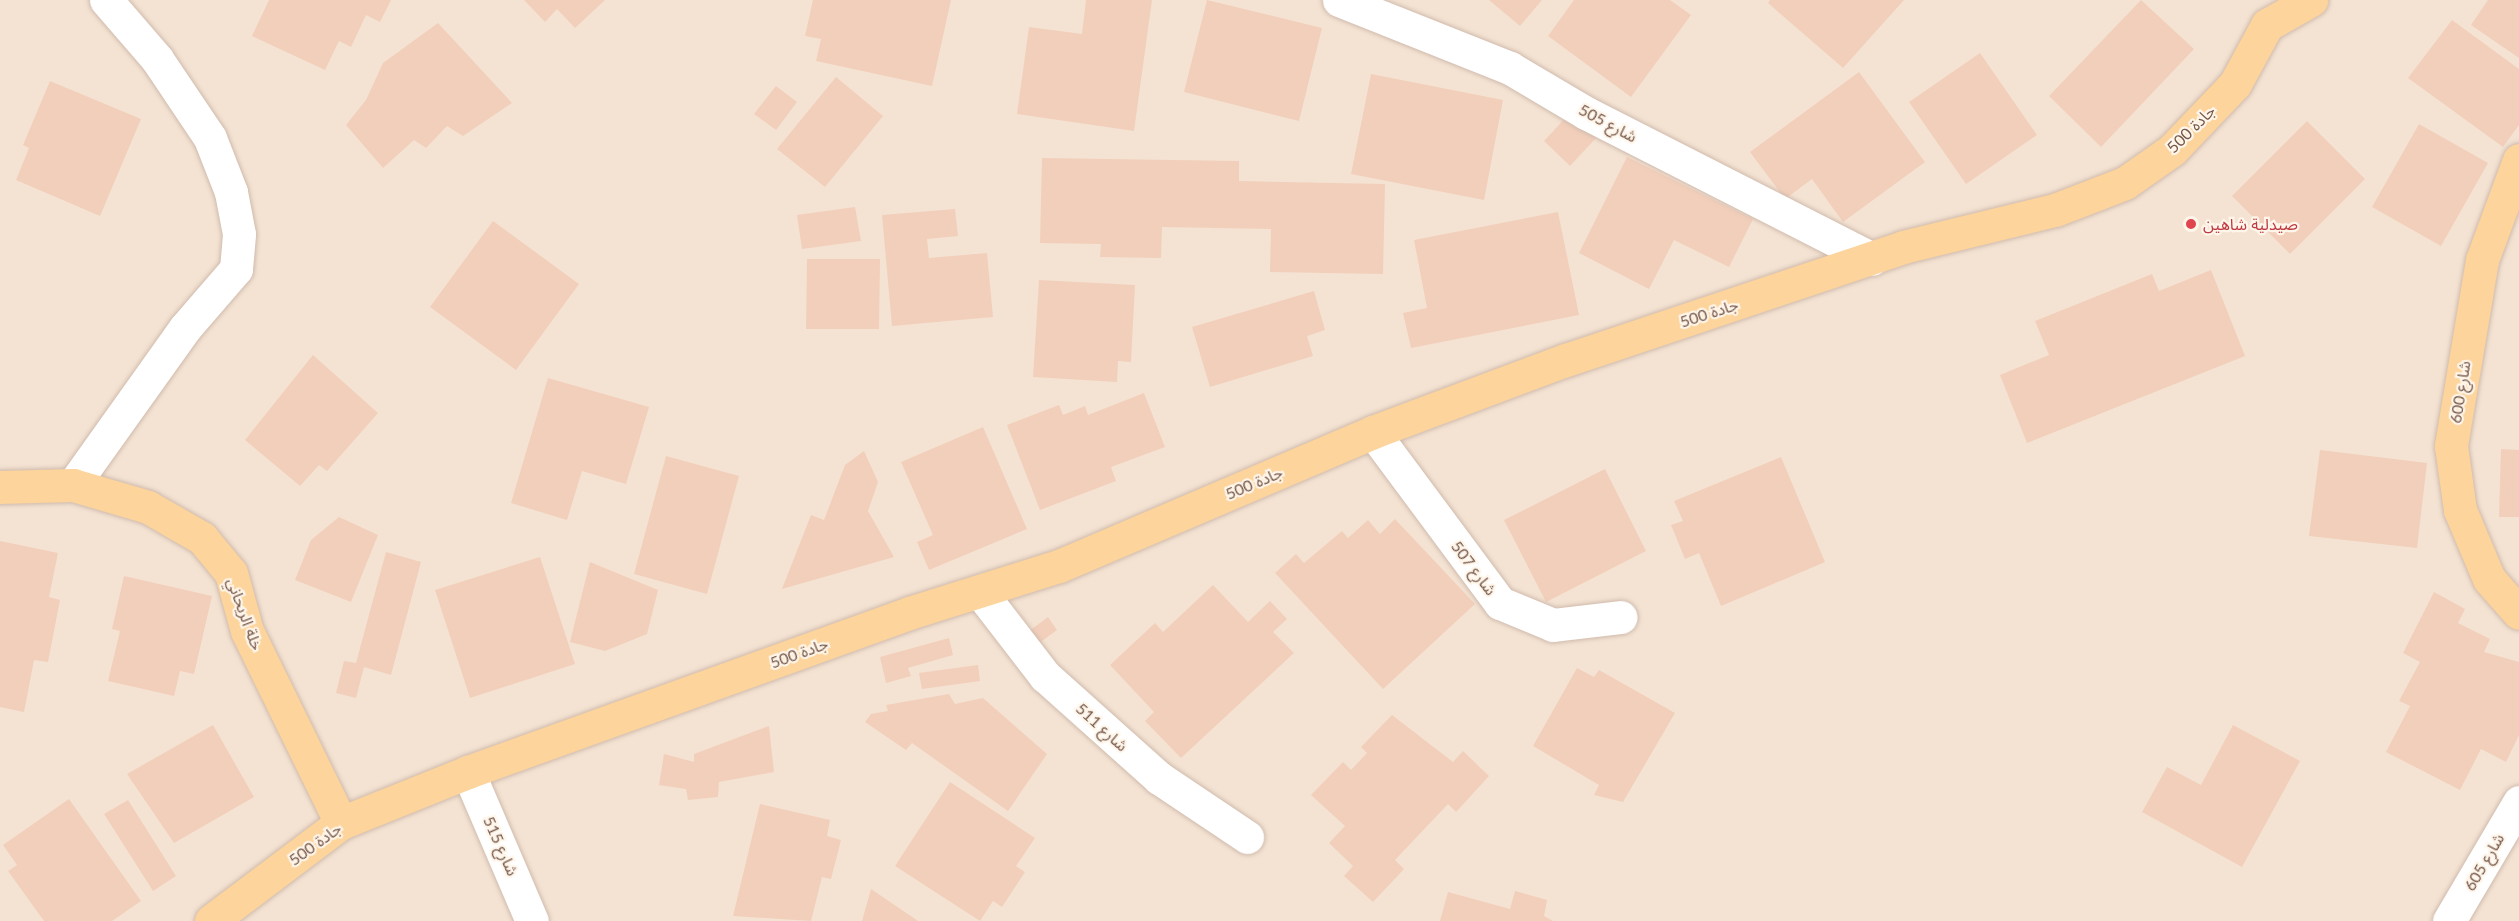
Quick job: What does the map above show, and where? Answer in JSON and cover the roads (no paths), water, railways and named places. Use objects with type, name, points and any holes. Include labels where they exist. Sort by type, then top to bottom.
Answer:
[{"type":"main road","points":[[2262,13],[2311,0]]},
{"type":"main road","name":"جادة 500","points":[[211,921],[341,824],[468,772],[909,613],[981,593],[1059,566],[1372,432],[1566,360],[1872,259],[2055,210],[2125,183],[2172,150],[2235,84],[2262,13]]},
{"type":"main road","name":"شارع 600","points":[[2519,160],[2481,260],[2451,446],[2460,510],[2489,579],[2519,613]]},
{"type":"main road","name":"خلة الريحاني","points":[[0,487],[73,485],[157,512],[202,538],[231,573],[247,631],[341,824]]},
{"type":"street","points":[[73,485],[185,328],[236,269],[237,257],[231,192],[210,138],[157,59],[106,0]]},
{"type":"street","name":"شارع 505","points":[[1339,0],[1510,68],[1586,112],[1872,259]]},
{"type":"street","name":"شارع 507","points":[[1372,432],[1500,603],[1553,625],[1621,617]]},
{"type":"street","name":"شارع 511","points":[[981,593],[1045,676],[1159,778],[1247,837]]},
{"type":"street","name":"شارع 515","points":[[468,772],[532,921]]},
{"type":"street","name":"شارع 605","points":[[2449,921],[2519,802]]},
{"type":"place","name":"صيدلية شاهين","points":[[2191,224]]}]
